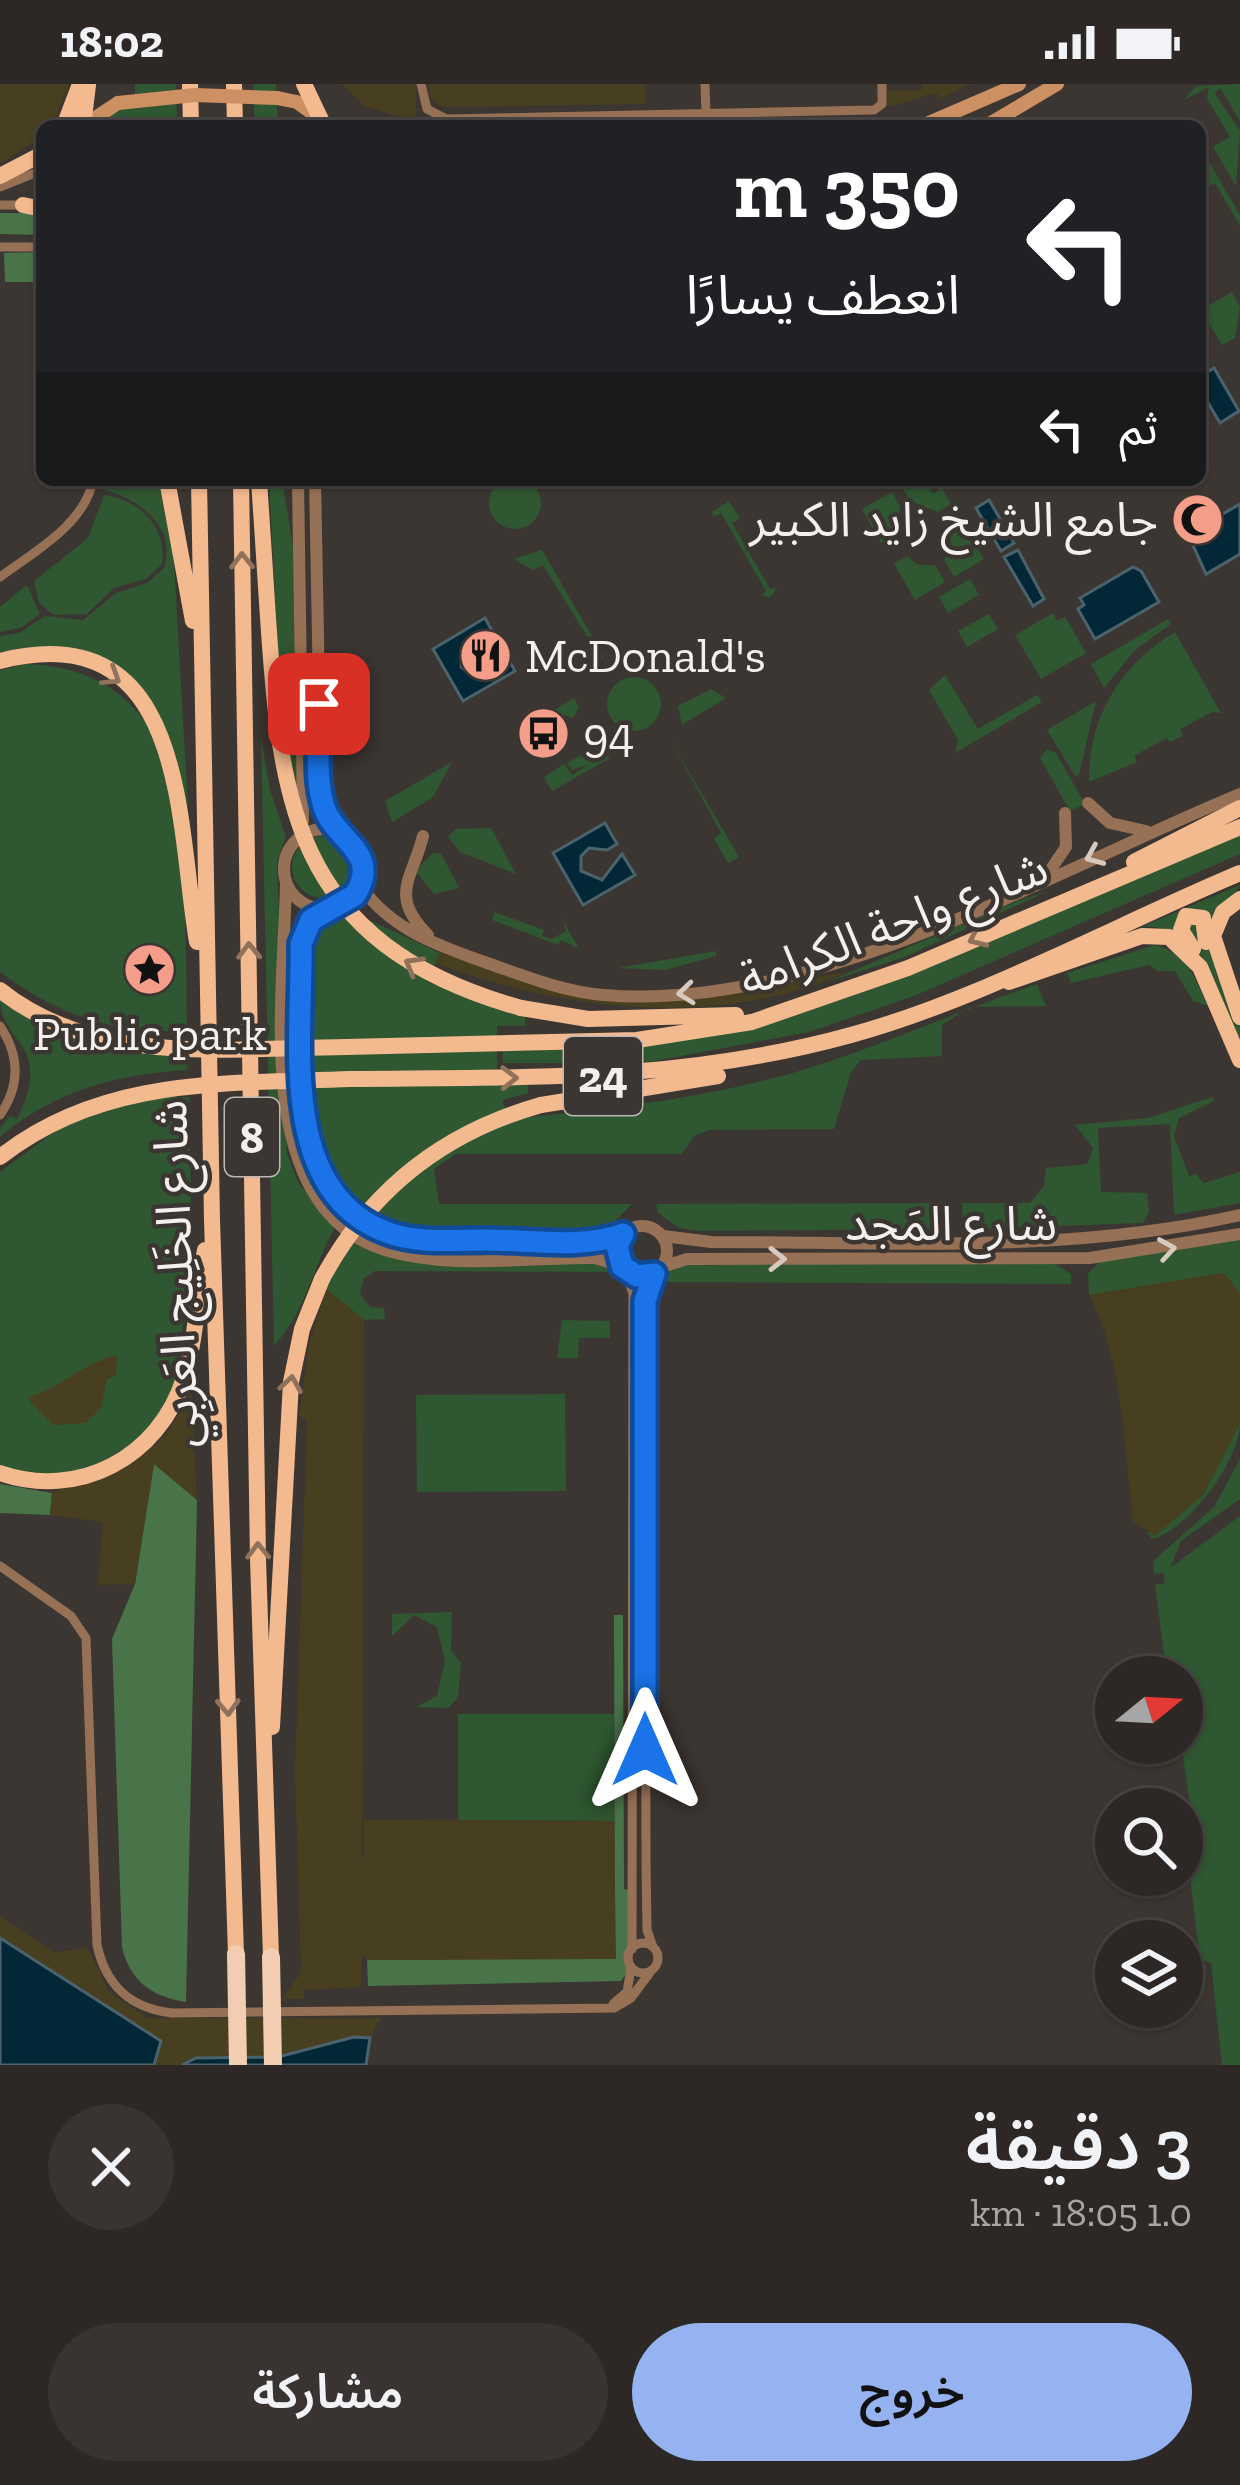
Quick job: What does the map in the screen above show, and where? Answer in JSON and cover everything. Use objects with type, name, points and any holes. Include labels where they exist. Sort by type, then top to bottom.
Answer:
[{"type":"highway","points":[[67,120],[84,84]]},
{"type":"highway","points":[[83,120],[84,84]]},
{"type":"highway","points":[[190,84],[191,120]]},
{"type":"highway","points":[[234,84],[235,120]]},
{"type":"highway","points":[[304,84],[321,120]]},
{"type":"highway","points":[[0,176],[36,157]]},
{"type":"highway","points":[[168,486],[203,691]]},
{"type":"highway","name":"شارع الخَلِيج العَربِي","points":[[199,486],[206,1003],[238,2065]]},
{"type":"highway","name":"شارع الخَلِيج العَربِي","points":[[241,486],[273,2065]]},
{"type":"highway","points":[[259,486],[278,756],[296,820],[319,869],[366,930],[404,962],[480,997],[521,1008],[648,1021],[785,1010]]},
{"type":"highway","points":[[0,662],[60,657],[94,666],[132,691],[152,714],[177,777],[206,1003]]},
{"type":"highway","points":[[1075,895],[1240,808]]},
{"type":"highway","name":"شارع واحة الكرامة","points":[[0,990],[54,1024],[116,1043],[176,1048],[637,1040],[733,1026],[893,974],[1240,827]]},
{"type":"highway","name":"شارع واحة الكرامة","points":[[0,1157],[57,1119],[100,1101],[149,1090],[350,1079],[632,1076],[727,1064],[851,1035],[973,989],[1240,873]]},
{"type":"highway","points":[[1220,970],[1214,928],[1240,899]]},
{"type":"highway","points":[[1240,1017],[1208,948],[1204,920],[1190,915],[1180,928],[1240,1060]]},
{"type":"highway","points":[[973,989],[1046,972],[1152,934],[1177,941],[1200,967]]},
{"type":"highway","points":[[265,1793],[290,1382],[302,1329],[322,1279],[361,1218],[412,1167],[473,1129],[541,1105],[713,1077],[851,1035]]},
{"type":"highway","points":[[0,1473],[52,1484],[82,1479],[128,1458],[158,1429],[184,1378],[212,1220]]},
{"type":"main road","points":[[936,120],[1019,84]]},
{"type":"main road","points":[[1010,114],[1044,84]]},
{"type":"main road","points":[[998,120],[1057,84]]},
{"type":"main road","points":[[92,120],[118,103],[195,95],[277,98],[310,110],[319,120]]},
{"type":"street","points":[[421,84],[427,109],[446,119],[706,113],[786,120],[876,110],[882,104],[882,84]]},
{"type":"street","points":[[705,84],[706,113]]},
{"type":"street","points":[[0,187],[36,172]]},
{"type":"street","points":[[0,205],[36,206]]},
{"type":"street","points":[[0,247],[36,247]]},
{"type":"street","points":[[0,577],[69,523],[91,486]]},
{"type":"street","points":[[298,486],[304,794],[299,838],[288,853],[286,881],[289,1132],[298,1166],[326,1210],[359,1238],[400,1253],[595,1258],[637,1276],[658,1270]]},
{"type":"street","points":[[314,486],[321,793],[338,832],[361,854],[361,886],[383,914],[460,954],[544,983],[602,995],[718,989],[857,956],[1240,794]]},
{"type":"street","points":[[1088,802],[1110,824],[1153,831]]},
{"type":"street","points":[[1044,878],[1066,847],[1065,813]]},
{"type":"street","points":[[299,838],[318,830],[338,832]]},
{"type":"street","points":[[423,836],[406,874],[408,906],[426,934],[460,954]]},
{"type":"street","points":[[286,881],[303,903],[330,909]]},
{"type":"street","points":[[0,1566],[71,1616],[90,1650],[97,1945],[110,1981],[138,2006],[172,2013],[609,2007],[631,1998],[658,1960],[646,1925],[645,1301],[668,1252],[663,1236],[647,1226],[595,1241],[420,1239],[376,1227],[342,1202],[312,1154],[304,1112],[301,944],[311,920],[348,902],[361,886]]},
{"type":"street","points":[[0,1026],[14,1051],[16,1078],[0,1115]]},
{"type":"street","name":"شارع المَجد","points":[[663,1236],[711,1242],[1073,1240],[1151,1234],[1240,1215]]},
{"type":"street","points":[[609,2007],[627,1992],[632,1948],[633,1294],[617,1246],[623,1234]]},
{"type":"street","name":"شارع المَجد","points":[[658,1270],[687,1259],[1090,1258],[1240,1234]]},
{"type":"street","points":[[632,1948],[653,1947]]},
{"type":"street","points":[[631,1966],[651,1971]]},
{"type":"green space","points":[[135,84],[176,84],[177,120],[101,120],[135,102]]},
{"type":"green space","points":[[253,84],[276,84],[278,120],[255,120]]},
{"type":"green space","points":[[1240,84],[1240,121],[1221,89],[1214,92],[1240,131],[1236,186],[1213,147],[1230,137],[1207,98],[1209,87],[1184,100],[1196,86]]},
{"type":"green space","points":[[1206,156],[1240,215],[1240,226],[1215,183],[1209,186]]},
{"type":"green space","points":[[0,213],[36,213],[36,235],[0,234]]},
{"type":"green space","points":[[36,252],[36,282],[5,282],[4,253]]},
{"type":"green space","points":[[1232,292],[1240,307],[1235,338],[1222,345],[1206,318],[1206,307]]},
{"type":"green space","points":[[106,486],[161,486],[172,530],[194,910],[179,768],[158,716],[141,692],[50,648],[0,652],[0,636],[19,633],[45,616],[83,620],[116,593],[147,583],[164,568],[165,540],[153,517]]},
{"type":"green space","points":[[269,486],[283,486],[293,546],[297,808],[283,746]]},
{"type":"green space","points":[[496,486],[534,486],[539,493],[539,513],[525,527],[505,527],[491,513],[489,503]]},
{"type":"green space","points":[[902,486],[928,486],[933,494],[942,488],[951,504],[938,512],[910,501]]},
{"type":"green space","points":[[892,492],[900,507],[895,535],[881,543],[862,509]]},
{"type":"green space","points":[[104,495],[139,509],[156,527],[162,564],[146,579],[114,588],[87,614],[54,615],[39,603],[34,581],[88,538]]},
{"type":"green space","points":[[729,501],[740,518],[732,523],[770,589],[777,588],[770,598],[762,595],[766,591],[721,513],[714,517],[712,512]]},
{"type":"green space","points":[[963,524],[984,559],[954,577],[944,560],[951,548],[950,531]]},
{"type":"green space","points":[[542,550],[601,659],[543,565],[533,570],[514,559]]},
{"type":"green space","points":[[907,556],[918,565],[935,565],[945,582],[915,600],[894,564]]},
{"type":"green space","points":[[970,579],[979,595],[948,613],[939,597]]},
{"type":"green space","points":[[27,585],[40,614],[22,627],[0,632],[0,607]]},
{"type":"green space","points":[[1053,613],[1057,621],[1065,617],[1086,653],[1041,679],[1015,635]]},
{"type":"green space","points":[[989,614],[998,629],[967,647],[958,631]]},
{"type":"green space","points":[[1168,619],[1171,624],[1135,650],[1104,688],[1091,664]]},
{"type":"green space","points":[[1175,632],[1221,713],[1212,712],[1180,729],[1183,736],[1170,742],[1167,738],[1134,756],[1137,762],[1089,782],[1094,736],[1111,695],[1138,660]]},
{"type":"green space","points":[[25,664],[80,673],[112,689],[139,713],[163,756],[183,874],[187,1030],[136,1030],[88,1019],[42,999],[0,972],[0,670]]},
{"type":"green space","points":[[945,675],[978,729],[1037,695],[1042,702],[955,753],[958,740],[929,690]]},
{"type":"green space","points":[[634,677],[653,685],[661,704],[653,723],[634,731],[615,723],[607,704],[615,685]]},
{"type":"green space","points":[[711,689],[726,698],[682,725],[678,706]]},
{"type":"green space","points":[[574,698],[579,707],[573,718],[565,715],[541,729],[539,739],[527,745],[519,731]]},
{"type":"green space","points":[[1096,701],[1079,775],[1075,776],[1047,730]]},
{"type":"green space","points":[[261,737],[270,790],[286,837],[277,861],[287,1153],[298,1182],[335,1227],[301,1305],[274,1345]]},
{"type":"green space","points":[[671,741],[739,857],[728,863],[714,838],[721,833]]},
{"type":"green space","points":[[1047,749],[1056,753],[1085,804],[1070,811],[1040,758]]},
{"type":"green space","points":[[590,750],[601,750],[610,758],[552,791],[544,777],[564,764],[572,775],[589,764],[572,770],[567,763]]},
{"type":"green space","points":[[452,762],[433,797],[392,822],[385,801]]},
{"type":"green space","points":[[491,828],[516,874],[460,852],[448,837],[456,829]]},
{"type":"green space","points":[[1240,832],[1240,854],[914,996],[809,1032],[643,1063],[503,1063],[502,1047],[678,1033],[764,1019],[850,997]]},
{"type":"green space","points":[[323,836],[345,845],[354,867],[345,889],[323,898],[301,889],[292,867],[301,845]]},
{"type":"green space","points":[[433,853],[441,853],[459,888],[434,894],[415,871]]},
{"type":"green space","points":[[1240,885],[1214,917],[1207,945],[1240,1024],[1240,1044],[1217,984],[1196,949],[1181,936],[1141,927]]},
{"type":"green space","points":[[1048,891],[905,957],[824,983],[1017,901]]},
{"type":"green space","points":[[495,912],[544,930],[542,936],[552,939],[566,931],[562,919],[579,949],[492,920]]},
{"type":"green space","points":[[356,914],[440,953],[427,982],[525,1015],[525,1026],[497,1026],[497,1083],[528,1084],[528,1093],[502,1100],[509,1119],[630,1106],[751,1084],[828,1062],[964,1011],[942,1025],[942,1056],[861,1060],[851,1072],[834,1129],[709,1130],[694,1136],[682,1154],[455,1154],[434,1169],[439,1204],[632,1204],[608,1228],[412,1230],[368,1212],[344,1192],[330,1174],[314,1134],[309,931],[317,921]]},
{"type":"green space","points":[[1155,945],[1182,960],[1208,1006],[1193,1001],[1175,971],[1157,971],[1149,965],[1071,983],[1067,973]]},
{"type":"green space","points":[[716,951],[716,956],[665,970],[618,968]]},
{"type":"green space","points":[[1037,984],[1046,1006],[974,1007]]},
{"type":"green space","points":[[0,998],[43,1025],[88,1041],[187,1054],[187,1070],[88,1088],[42,1108],[0,1137],[0,1128],[10,1116],[17,1119],[30,1074],[23,1047],[2,1014]]},
{"type":"green space","points":[[149,1097],[189,1097],[191,1194],[180,1372],[152,1433],[78,1476],[0,1469],[0,1172],[62,1126]]},
{"type":"green space","points":[[1212,1097],[1214,1101],[1179,1118],[1174,1136],[1189,1176],[1196,1174],[1204,1183],[1240,1172],[1240,1203],[1174,1215],[1170,1124],[1098,1128],[1101,1192],[1147,1193],[1149,1212],[1143,1223],[970,1229],[963,1223],[962,1203],[1030,1203],[1044,1186],[1046,1168],[1087,1164],[1093,1148],[1075,1125],[1148,1118]]},
{"type":"green space","points":[[940,1203],[940,1222],[934,1229],[699,1231],[679,1228],[658,1213],[656,1204]]},
{"type":"green space","points":[[1240,1237],[1240,1293],[1223,1273],[1089,1295],[1088,1274],[1099,1262]]},
{"type":"green space","points":[[351,1239],[403,1259],[599,1261],[626,1277],[618,1281],[617,1272],[375,1271],[364,1278],[360,1294],[370,1307],[384,1308],[385,1319],[364,1320],[326,1289]]},
{"type":"green space","points":[[1053,1263],[1071,1274],[1071,1284],[649,1282],[649,1274],[661,1264]]},
{"type":"green space","points":[[562,1320],[610,1321],[610,1338],[579,1338],[578,1358],[557,1358]]},
{"type":"green space","points":[[565,1394],[566,1491],[417,1492],[416,1395]]},
{"type":"green space","points":[[1240,1423],[1231,1455],[1210,1492],[1181,1522],[1152,1539],[1147,1533],[1203,1495]]},
{"type":"green space","points":[[1240,1459],[1240,1499],[1181,1541],[1170,1568],[1240,1516],[1240,2065],[1222,2065],[1211,1963],[1203,1960],[1203,1920],[1195,1920],[1192,1896],[1203,1896],[1203,1788],[1188,1788],[1184,1764],[1203,1764],[1203,1656],[1164,1656],[1155,1585],[1165,1583],[1163,1573],[1154,1574],[1153,1561],[1214,1507]]},
{"type":"green space","points":[[154,1463],[197,1500],[186,2002],[144,1985],[122,1947],[112,1639],[135,1584]]},
{"type":"green space","points":[[0,1484],[52,1493],[50,1515],[0,1513]]},
{"type":"green space","points":[[452,1612],[451,1651],[461,1663],[458,1698],[448,1708],[416,1707],[437,1696],[445,1661],[437,1627],[414,1615],[392,1636],[392,1614]]},
{"type":"green space","points":[[614,1615],[623,1615],[624,1889],[629,1890],[629,1969],[621,1981],[368,1986],[367,1960],[615,1958]]},
{"type":"green space","points":[[458,1714],[614,1714],[614,1821],[458,1820]]},
{"type":"sand","points":[[0,84],[69,84],[54,120],[36,120],[36,141],[0,164]]},
{"type":"sand","points":[[342,84],[416,84],[416,120],[363,105]]},
{"type":"sand","points":[[429,84],[645,84],[646,104],[441,107],[429,96]]},
{"type":"sand","points":[[922,84],[969,84],[940,99],[937,93],[887,107],[887,91],[922,90]]},
{"type":"sand","points":[[440,953],[592,1000],[695,999],[849,971],[800,990],[749,1001],[642,1007],[535,993],[484,980],[435,963]]},
{"type":"sand","points":[[1224,1273],[1240,1293],[1240,1423],[1203,1495],[1155,1536],[1133,1521],[1116,1377],[1089,1295]]},
{"type":"sand","points":[[326,1289],[364,1320],[362,1889],[364,1820],[614,1821],[616,1959],[367,1960],[362,1954],[361,1987],[304,1990],[304,1999],[283,1999],[301,1972],[295,1770],[307,1420],[299,1416],[309,1344]]},
{"type":"sand","points":[[117,1355],[116,1376],[107,1379],[101,1408],[86,1423],[53,1425],[27,1398],[93,1364]]},
{"type":"sand","points":[[191,1386],[197,1500],[154,1464],[135,1584],[98,1585],[103,1522],[50,1515],[52,1493],[119,1468],[153,1447],[180,1412]]},
{"type":"sand","points":[[0,1916],[54,1952],[88,1948],[109,1992],[148,2018],[381,2018],[370,2038],[333,2041],[278,2057],[196,2058],[182,2065],[154,2065],[161,2041],[0,1938]]},
{"type":"water","points":[[1214,368],[1239,411],[1220,423],[1206,399],[1206,373]]},
{"type":"water","points":[[989,500],[1014,543],[1001,551],[976,508]]},
{"type":"water","points":[[1240,504],[1240,554],[1206,574],[1188,534]]},
{"type":"water","points":[[1018,550],[1044,599],[1033,606],[1004,557]]},
{"type":"water","points":[[1133,567],[1141,571],[1159,602],[1095,639],[1078,609],[1084,605],[1080,598]]},
{"type":"water","points":[[485,618],[497,640],[463,647],[461,667],[473,676],[483,676],[503,650],[515,671],[463,701],[433,649]]},
{"type":"water","points":[[605,823],[617,844],[607,850],[589,848],[581,856],[581,871],[602,880],[622,854],[635,875],[583,905],[553,853]]},
{"type":"water","points":[[0,1938],[161,2041],[154,2065],[0,2065]]},
{"type":"water","points":[[354,2037],[370,2038],[366,2065],[182,2065],[196,2058],[278,2057]]},
{"type":"place","name":"جامع الشيخ زايد الكبير","points":[[1197,519]]},
{"type":"place","name":"McDonald's","points":[[486,655]]},
{"type":"place","name":"94","points":[[544,734]]},
{"type":"place","name":"Public park","points":[[150,970]]},
{"type":"route","points":[[319,704],[322,800],[330,820],[355,844],[364,864],[355,895],[311,920],[301,944],[305,1126],[325,1179],[352,1211],[388,1233],[436,1240],[595,1241],[623,1234],[617,1246],[622,1266],[637,1276],[654,1274],[645,1301],[645,1750]]}]
